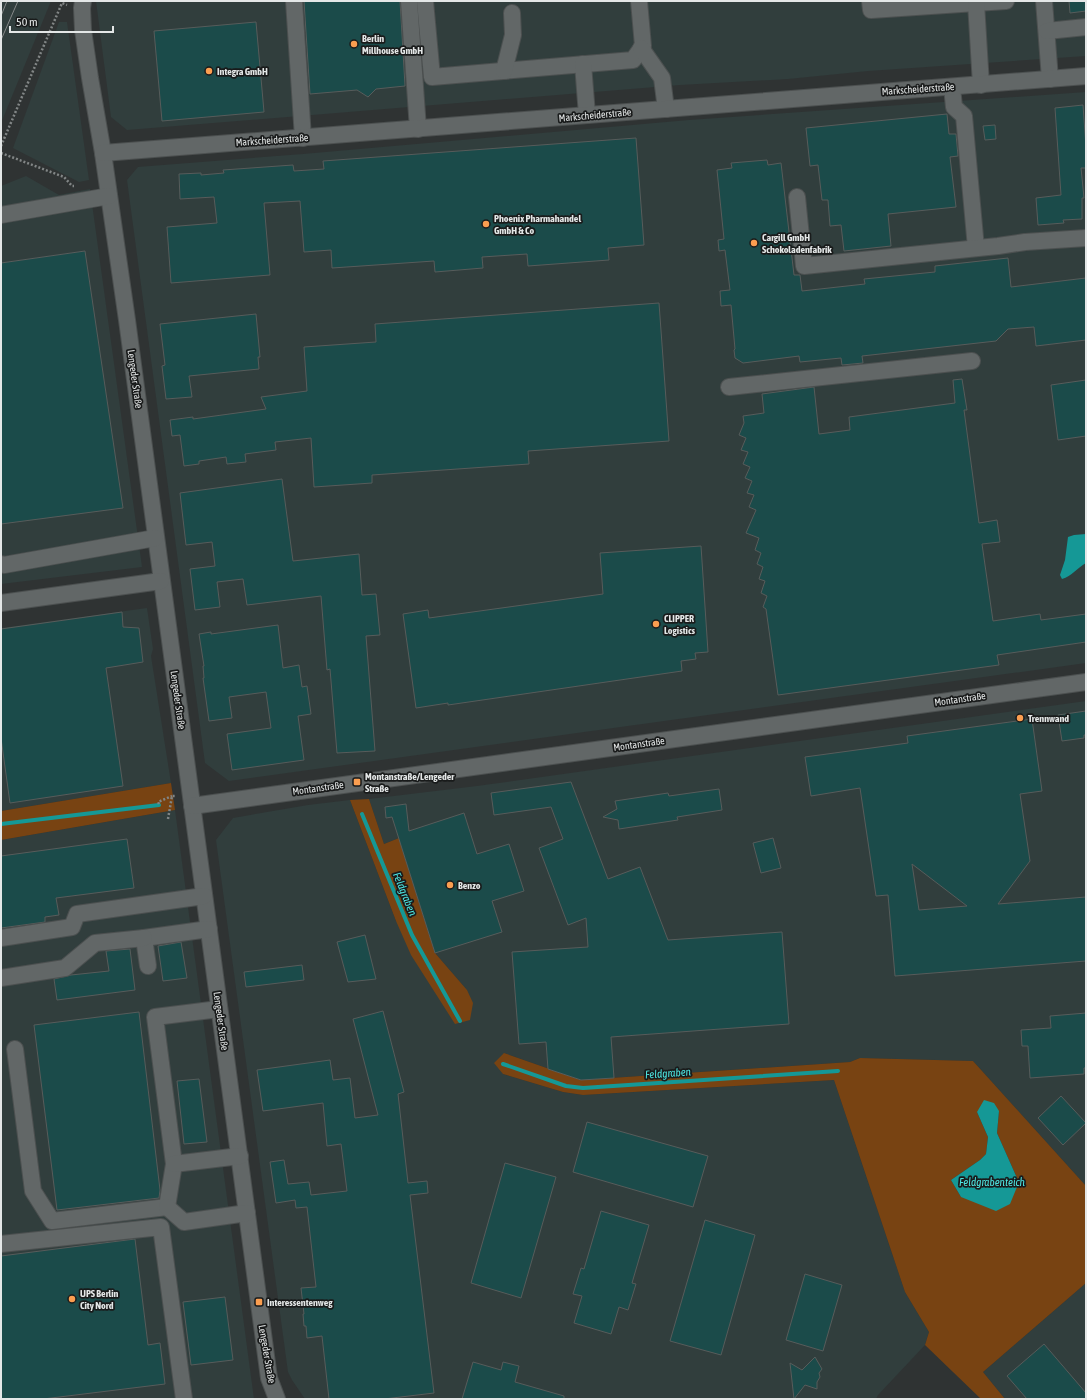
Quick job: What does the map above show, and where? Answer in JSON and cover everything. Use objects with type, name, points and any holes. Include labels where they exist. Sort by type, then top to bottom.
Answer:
[{"type":"street","points":[[294,1],[303,138]]},
{"type":"street","points":[[409,1],[418,129]]},
{"type":"street","points":[[425,1],[432,77],[633,60],[643,46],[639,1]]},
{"type":"street","points":[[870,1],[871,10],[1006,1]]},
{"type":"street","points":[[1044,1],[1050,79]]},
{"type":"street","name":"Lengeder Straße","points":[[76,3],[82,8],[83,30],[103,153],[269,1378],[277,1399]]},
{"type":"street","points":[[976,4],[981,85]]},
{"type":"street","points":[[504,71],[513,35],[512,13]]},
{"type":"street","points":[[1046,31],[1086,27]]},
{"type":"street","points":[[641,48],[662,78],[666,109]]},
{"type":"street","points":[[583,64],[587,115]]},
{"type":"street","name":"Markscheiderstraße","points":[[103,153],[1086,76]]},
{"type":"street","points":[[952,87],[954,107],[964,116],[976,248]]},
{"type":"street","points":[[1,215],[109,196]]},
{"type":"street","points":[[797,197],[804,266],[1025,242],[1086,238]]},
{"type":"street","points":[[729,387],[972,361]]},
{"type":"street","points":[[1,564],[4,565],[155,538]]},
{"type":"street","points":[[1,603],[162,581]]},
{"type":"street","name":"Montanstraße","points":[[192,806],[396,776],[474,767],[1086,682]]},
{"type":"street","points":[[1,938],[72,927],[77,914],[204,896]]},
{"type":"street","points":[[1,978],[65,968],[95,943],[209,929]]},
{"type":"street","points":[[144,938],[148,966]]},
{"type":"street","points":[[167,1207],[174,1164],[155,1017],[220,1009]]},
{"type":"street","points":[[15,1049],[33,1191],[52,1221],[167,1207],[184,1222],[247,1213]]},
{"type":"street","points":[[174,1164],[240,1156]]},
{"type":"street","points":[[1,1244],[161,1227],[184,1399]]},
{"type":"path","points":[[1,146],[62,3],[76,3]]},
{"type":"path","points":[[1,153],[64,177],[72,186],[79,186]]},
{"type":"path","points":[[159,804],[158,802],[174,796],[168,819]]},
{"type":"shaded area","points":[[1,1],[51,1],[1,123]]},
{"type":"shaded area","points":[[96,1],[1086,1],[1086,56],[868,71],[788,79],[680,85],[127,130],[111,117]]},
{"type":"shaded area","points":[[59,22],[67,22],[89,180],[79,182],[13,148]]},
{"type":"shaded area","points":[[1086,92],[1086,663],[229,781],[205,763],[127,180],[138,167],[689,120]]},
{"type":"shaded area","points":[[26,176],[59,195],[90,189],[142,567],[1,584],[1,186]]},
{"type":"shaded area","points":[[147,608],[153,649],[151,656],[171,783],[1,811],[1,628]]},
{"type":"shaded area","points":[[1086,701],[1086,1186],[973,1061],[860,1058],[850,1062],[581,1080],[504,1053],[503,1074],[563,1092],[583,1095],[834,1080],[905,1292],[929,1332],[925,1345],[878,1395],[876,1399],[305,1399],[288,1372],[216,840],[233,818],[308,805],[350,800],[396,921],[467,990],[435,953],[399,838],[384,844],[369,799],[477,786]]},
{"type":"shaded area","points":[[171,783],[175,810],[1,840],[1,811]]},
{"type":"shaded area","points":[[369,799],[384,844],[399,838],[435,953],[467,990],[473,1003],[470,1020],[455,1024],[411,955],[396,921],[350,800]]},
{"type":"shaded area","points":[[175,810],[254,1399],[1,1399],[1,840]]},
{"type":"shaded area","points":[[504,1053],[581,1080],[850,1062],[860,1058],[973,1061],[1086,1186],[1086,1283],[983,1372],[1005,1399],[981,1399],[925,1345],[929,1332],[905,1292],[834,1080],[583,1095],[563,1092],[503,1074],[494,1063]],"holes":[[[999,1111],[997,1133],[1017,1178],[961,1197],[951,1180],[980,1160],[986,1154],[988,1137],[977,1112]]]},
{"type":"shaded area","points":[[1086,1283],[1086,1399],[1005,1399],[983,1372]]},
{"type":"water","points":[[1086,534],[1086,563],[1069,576],[1062,579],[1060,575],[1065,560],[1068,537]]},
{"type":"water","name":"Feldgrabenteich","points":[[984,1100],[994,1103],[999,1111],[997,1133],[1017,1178],[1017,1187],[1010,1204],[996,1211],[961,1197],[951,1180],[980,1160],[986,1154],[988,1137],[977,1112]]},
{"type":"building","name":"Berlin Millhouse GmbH","points":[[304,1],[400,1],[405,86],[376,89],[368,97],[357,90],[310,94]]},
{"type":"building","points":[[1069,1],[1086,1],[1086,11],[1070,13]]},
{"type":"building","name":"Integra GmbH","points":[[256,22],[264,112],[162,121],[154,31]]},
{"type":"building","points":[[1083,105],[1086,168],[1081,168],[1084,198],[1082,198],[1082,219],[1063,220],[1064,223],[1038,225],[1036,198],[1061,195],[1055,108]]},
{"type":"building","points":[[947,114],[949,134],[956,134],[958,156],[950,157],[956,207],[888,214],[891,246],[844,251],[841,225],[830,226],[828,200],[822,200],[818,165],[810,166],[806,128]]},
{"type":"building","points":[[995,125],[996,139],[985,140],[983,126]]},
{"type":"building","name":"Phoenix Pharmahandel GmbH & Co","points":[[636,138],[644,245],[608,248],[609,260],[528,266],[527,254],[482,257],[483,268],[435,272],[434,261],[332,268],[331,250],[304,252],[300,201],[264,203],[270,275],[171,283],[167,227],[217,223],[214,197],[180,199],[179,174],[201,173],[201,175],[224,173],[223,170],[293,165],[294,171],[324,169],[323,161]]},
{"type":"building","name":"Cargill GmbH Schokoladenfabrik","points":[[767,160],[768,165],[781,163],[794,275],[800,275],[802,291],[865,284],[864,279],[935,272],[935,266],[1008,258],[1011,287],[1086,278],[1086,340],[1036,346],[1034,327],[1008,329],[996,341],[862,356],[863,363],[842,365],[841,358],[800,362],[799,356],[743,363],[735,358],[731,305],[721,306],[720,291],[730,290],[725,250],[719,251],[718,240],[724,239],[717,170],[732,168],[731,163]]},
{"type":"building","points":[[85,251],[123,508],[1,524],[1,263]]},
{"type":"building","points":[[659,303],[669,441],[528,451],[529,464],[372,475],[372,483],[314,487],[311,438],[275,442],[276,450],[245,454],[246,462],[227,464],[226,457],[199,461],[199,464],[184,466],[180,435],[172,436],[170,420],[193,417],[193,419],[266,409],[261,397],[307,391],[304,347],[376,342],[375,324]]},
{"type":"building","points":[[256,314],[260,357],[258,357],[259,369],[189,376],[192,397],[166,399],[162,366],[165,365],[160,324]]},
{"type":"building","points":[[962,379],[967,410],[964,410],[979,523],[997,520],[1000,542],[982,544],[993,621],[1040,614],[1041,620],[1086,614],[1086,642],[997,655],[999,665],[778,695],[766,609],[763,607],[767,596],[761,593],[765,581],[759,579],[763,567],[757,564],[761,553],[755,550],[759,538],[746,533],[756,510],[749,507],[754,495],[747,493],[752,481],[745,478],[750,467],[743,464],[748,452],[741,450],[746,438],[739,435],[744,423],[743,416],[764,413],[762,394],[814,387],[819,434],[850,430],[849,417],[955,403],[953,380]]},
{"type":"building","points":[[1086,380],[1086,436],[1058,440],[1051,385]]},
{"type":"building","points":[[282,479],[293,561],[359,554],[362,595],[376,594],[380,635],[366,636],[375,751],[337,753],[330,669],[327,670],[321,596],[247,605],[243,579],[217,582],[220,607],[195,610],[190,569],[215,566],[212,542],[186,545],[180,493]]},
{"type":"building","points":[[701,546],[708,652],[695,653],[696,659],[681,661],[682,671],[448,705],[448,703],[416,708],[403,614],[428,610],[429,618],[603,594],[600,553]]},
{"type":"building","points":[[122,612],[123,627],[139,628],[143,662],[106,668],[123,786],[10,803],[1,738],[1,629]]},
{"type":"building","points":[[278,625],[283,668],[299,665],[302,687],[307,686],[311,714],[298,716],[304,760],[232,770],[227,734],[271,728],[266,692],[229,697],[232,718],[209,721],[203,678],[204,666],[199,634],[211,632],[211,634]]},
{"type":"building","points":[[1086,711],[1086,735],[1084,735],[1084,738],[1062,741],[1058,715]]},
{"type":"building","points":[[1032,719],[1042,791],[1020,794],[1030,861],[998,904],[1086,897],[1086,961],[895,976],[888,895],[876,896],[860,788],[811,796],[805,757],[908,743],[907,736]],"holes":[[[912,864],[967,906],[919,910]]]},
{"type":"building","points":[[571,782],[608,879],[640,867],[668,940],[782,932],[789,1024],[611,1037],[614,1078],[581,1080],[548,1069],[546,1042],[519,1044],[512,952],[588,947],[586,918],[568,925],[539,848],[563,839],[551,807],[494,815],[491,793]]},
{"type":"building","points":[[719,789],[722,810],[677,817],[678,820],[619,829],[618,820],[603,817],[617,809],[615,801],[668,793],[669,796]]},
{"type":"building","name":"Benzo","points":[[406,804],[409,831],[464,813],[477,854],[509,844],[524,891],[492,901],[502,932],[435,953],[392,817],[386,818],[385,807]]},
{"type":"building","points":[[773,838],[781,868],[761,873],[753,843]]},
{"type":"building","points":[[127,839],[134,888],[56,898],[59,915],[45,917],[45,922],[1,928],[1,856]]},
{"type":"building","points":[[365,935],[376,979],[348,982],[337,942]]},
{"type":"building","points":[[181,942],[187,978],[163,981],[158,946]]},
{"type":"building","points":[[130,949],[135,990],[57,1000],[54,979],[71,975],[109,971],[106,951]]},
{"type":"building","points":[[302,965],[304,980],[246,987],[244,972]]},
{"type":"building","points":[[383,1011],[404,1092],[398,1094],[408,1183],[427,1181],[428,1193],[410,1195],[434,1393],[384,1399],[329,1399],[322,1336],[307,1338],[306,1326],[304,1326],[301,1288],[316,1287],[307,1207],[296,1208],[295,1200],[276,1203],[270,1162],[284,1160],[288,1184],[309,1182],[311,1195],[347,1191],[341,1144],[327,1146],[323,1103],[263,1111],[257,1070],[330,1060],[333,1080],[350,1078],[355,1118],[378,1115],[353,1019]]},
{"type":"building","points":[[139,1012],[160,1190],[159,1198],[57,1210],[34,1025]]},
{"type":"building","points":[[1086,1013],[1086,1068],[1084,1068],[1084,1074],[1030,1078],[1028,1046],[1022,1046],[1021,1030],[1051,1028],[1050,1016]]},
{"type":"building","points":[[199,1079],[207,1142],[184,1144],[177,1081]]},
{"type":"building","points":[[1061,1096],[1086,1123],[1063,1145],[1038,1118]]},
{"type":"building","points":[[587,1122],[708,1156],[693,1207],[573,1172]]},
{"type":"building","points":[[505,1163],[556,1177],[521,1298],[471,1283]]},
{"type":"building","points":[[601,1211],[649,1225],[632,1283],[636,1284],[628,1310],[619,1307],[611,1334],[574,1323],[582,1296],[573,1294],[581,1268],[584,1269]]},
{"type":"building","points":[[705,1220],[755,1235],[721,1355],[670,1341]]},
{"type":"building","name":"UPS Berlin City Nord","points":[[135,1239],[148,1345],[160,1343],[165,1384],[43,1399],[1,1399],[1,1256]]},
{"type":"building","points":[[805,1274],[842,1285],[823,1351],[786,1340]]},
{"type":"building","points":[[225,1297],[233,1360],[191,1365],[183,1302]]},
{"type":"building","points":[[1044,1344],[1086,1393],[1086,1399],[1027,1399],[1007,1376]]},
{"type":"building","points":[[815,1357],[822,1369],[819,1373],[820,1377],[817,1382],[817,1389],[805,1385],[794,1399],[790,1363],[802,1370]]},
{"type":"building","points":[[473,1362],[501,1370],[503,1362],[519,1366],[515,1382],[564,1396],[564,1399],[462,1399]]},
{"type":"waterway","points":[[1,824],[159,805]]},
{"type":"waterway","name":"Feldgraben","points":[[362,814],[412,935],[460,1021]]},
{"type":"waterway","name":"Feldgraben","points":[[503,1064],[566,1086],[583,1088],[838,1071]]},
{"type":"tram line","points":[[1,16],[7,1]]},
{"type":"tram line","points":[[1,40],[18,1]]},
{"type":"place","name":"Berlin Millhouse GmbH","points":[[354,44]]},
{"type":"place","name":"Integra GmbH","points":[[209,71]]},
{"type":"place","name":"Phoenix Pharmahandel GmbH & Co","points":[[486,224]]},
{"type":"place","name":"Cargill GmbH Schokoladenfabrik","points":[[754,243]]},
{"type":"place","name":"CLIPPER Logistics","points":[[656,624]]},
{"type":"place","name":"Trennwand","points":[[1020,718]]},
{"type":"place","name":"Montanstraße/Lengeder Straße","points":[[357,782]]},
{"type":"place","name":"Benzo","points":[[450,885]]},
{"type":"place","name":"UPS Berlin City Nord","points":[[72,1299]]},
{"type":"place","name":"Interessentenweg","points":[[259,1302]]}]
